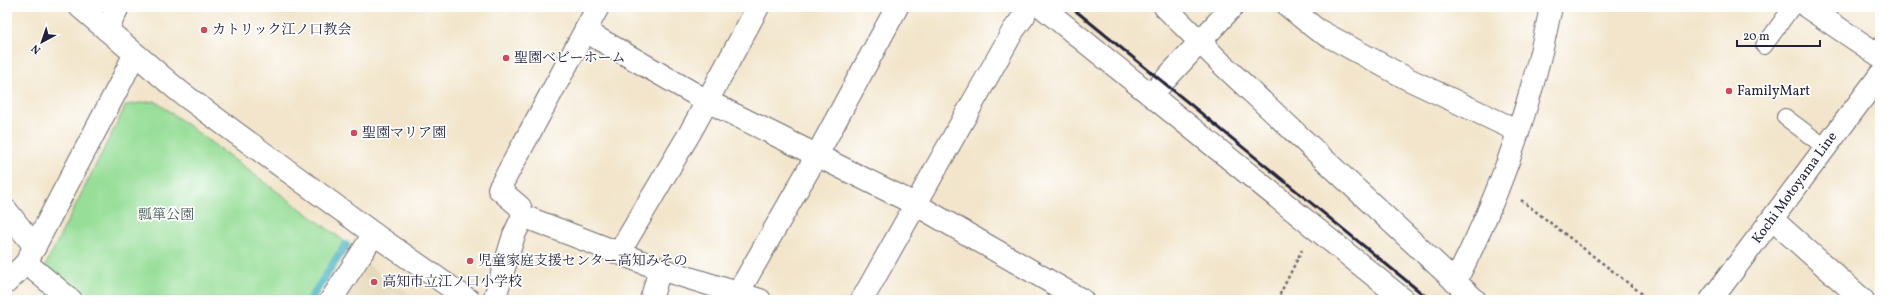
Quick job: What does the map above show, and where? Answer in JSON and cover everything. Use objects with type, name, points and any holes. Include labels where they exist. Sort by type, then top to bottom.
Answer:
[{"type":"street","points":[[80,7],[134,55],[180,92],[374,234],[469,300]]},
{"type":"street","points":[[107,30],[118,7]]},
{"type":"street","points":[[494,300],[514,235],[523,216],[520,208],[499,189],[598,7]]},
{"type":"street","points":[[619,253],[707,100],[758,7]]},
{"type":"street","points":[[738,293],[817,155],[897,7]]},
{"type":"street","points":[[862,300],[1013,31],[1024,16],[1026,7]]},
{"type":"street","points":[[1042,7],[1404,300]]},
{"type":"street","points":[[1165,7],[1200,42],[1475,300]]},
{"type":"street","points":[[1151,95],[1232,7]]},
{"type":"street","points":[[1289,7],[1316,29],[1408,79],[1518,131]]},
{"type":"street","points":[[1455,282],[1470,253],[1518,131],[1537,67],[1551,7]]},
{"type":"street","points":[[1807,7],[1880,56]]},
{"type":"street","points":[[585,31],[707,100],[915,204],[1082,300]]},
{"type":"street","points":[[7,282],[31,255],[124,78],[134,55]]},
{"type":"street","name":"Kochi Motoyama Line","points":[[1711,300],[1880,75]]},
{"type":"street","points":[[7,211],[31,255],[71,300]]},
{"type":"street","points":[[523,216],[660,269],[760,300]]},
{"type":"street","points":[[1772,220],[1862,300]]},
{"type":"street","points":[[331,300],[374,234]]},
{"type":"street","points":[[650,300],[660,269]]},
{"type":"lane","points":[[1764,46],[1792,7]]},
{"type":"lane","points":[[1785,117],[1825,147]]},
{"type":"path","points":[[1499,182],[1552,225],[1650,300]]},
{"type":"path","points":[[1277,300],[1305,244]]},
{"type":"shaded area","name":"高知市立江ノ口小学校","points":[[368,265],[417,300],[344,300]]},
{"type":"green space","name":"瓢箪公園","points":[[155,101],[344,241],[306,300],[81,300],[43,270],[126,105]]},
{"type":"waterway","points":[[310,300],[346,245]]},
{"type":"railway","points":[[1071,7],[1430,300]]},
{"type":"place","name":"カトリック江ノ口教会","points":[[204,30]]},
{"type":"place","name":"聖園ベビーホーム","points":[[506,58]]},
{"type":"place","name":"FamilyMart","points":[[1729,91]]},
{"type":"place","name":"聖園マリア園","points":[[354,133]]},
{"type":"place","name":"児童家庭支援センター高知みその","points":[[470,261]]},
{"type":"place","name":"高知市立江ノ口小学校","points":[[374,282]]}]
